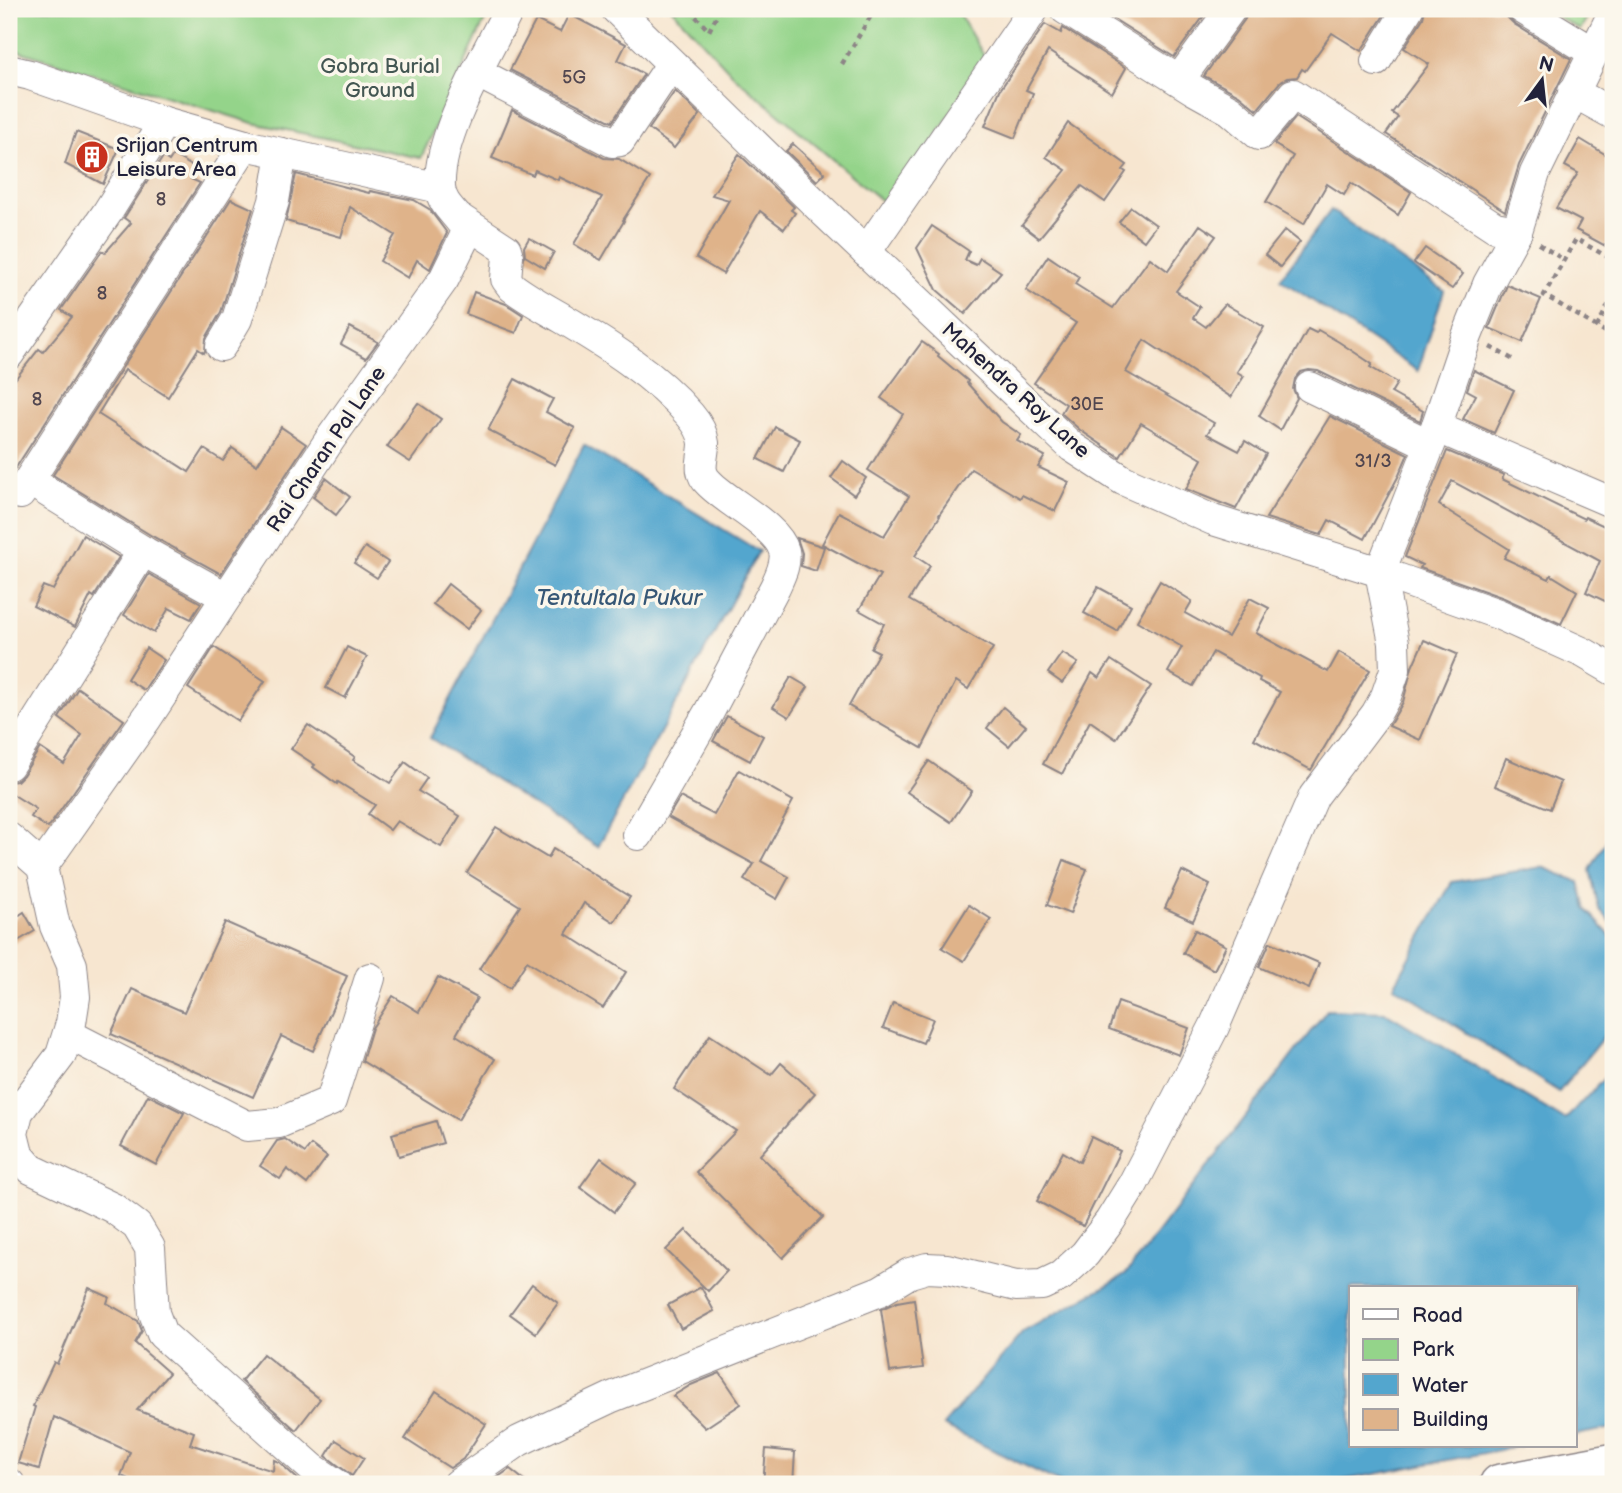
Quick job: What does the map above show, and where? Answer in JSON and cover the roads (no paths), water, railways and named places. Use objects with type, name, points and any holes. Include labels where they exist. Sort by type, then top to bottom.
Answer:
[{"type":"main road","points":[[1499,1484],[1613,1463]]},
{"type":"main road","points":[[1598,1484],[1613,1481]]},
{"type":"street","points":[[509,9],[450,130],[440,188],[446,206],[506,249],[506,279],[512,288],[600,341],[678,403],[696,422],[701,433],[704,443],[701,467],[707,482],[776,536],[784,551],[783,568],[775,587],[709,712],[638,835]]},
{"type":"street","name":"Mahendra Roy Lane","points":[[616,9],[671,65],[1072,447],[1123,480],[1213,520],[1380,572],[1497,614],[1584,653],[1613,670]]},
{"type":"street","points":[[866,252],[1034,9]]},
{"type":"street","points":[[1065,9],[1107,20],[1179,80],[1230,110],[1259,135],[1293,94],[1495,227],[1517,231]]},
{"type":"street","points":[[1179,80],[1231,9]]},
{"type":"street","points":[[1376,61],[1408,9]]},
{"type":"street","points":[[1523,9],[1594,52]]},
{"type":"street","points":[[458,1484],[519,1441],[612,1396],[880,1292],[910,1273],[927,1268],[947,1269],[1016,1286],[1042,1285],[1061,1276],[1085,1254],[1133,1184],[1214,1027],[1314,796],[1376,714],[1386,696],[1395,670],[1395,657],[1380,572],[1433,436],[1479,304],[1517,231],[1535,173],[1613,13]]},
{"type":"street","points":[[478,73],[612,142],[620,141],[671,65]]},
{"type":"street","points":[[9,70],[164,122],[245,145],[440,188]]},
{"type":"street","points":[[1573,92],[1613,114]]},
{"type":"street","points":[[9,354],[107,213],[164,122]]},
{"type":"street","points":[[226,597],[31,491],[245,145]]},
{"type":"street","points":[[221,346],[237,319],[274,201],[282,153]]},
{"type":"street","name":"Rai Charan Pal Lane","points":[[42,867],[147,718],[331,438],[444,279],[467,232],[462,220]]},
{"type":"street","points":[[1310,387],[1613,503]]},
{"type":"street","points":[[9,765],[142,551]]},
{"type":"street","points":[[9,838],[42,867],[55,926],[72,965],[75,997],[61,1055],[13,1109],[13,1134],[19,1154],[31,1169],[113,1208],[137,1226],[150,1248],[154,1313],[162,1334],[312,1468],[336,1484]]},
{"type":"street","points":[[68,1034],[247,1126],[279,1123],[331,1101],[370,978]]},
{"type":"water","points":[[1331,210],[1444,291],[1418,371],[1280,279]]},
{"type":"water","name":"Tentultala Pukur","points":[[584,445],[759,551],[598,847],[430,738]]},
{"type":"water","points":[[1613,829],[1613,924],[1599,909],[1590,870]]},
{"type":"water","points":[[1542,867],[1579,882],[1586,909],[1613,939],[1613,1025],[1559,1092],[1394,986],[1452,882]]},
{"type":"water","points":[[1327,1010],[1385,1012],[1565,1120],[1613,1069],[1613,1428],[1576,1435],[1576,1286],[1349,1286],[1349,1448],[1511,1448],[1323,1484],[1063,1484],[943,1426],[1023,1332],[1125,1275]]},
{"type":"place","name":"Srijan Centrum Leisure Area","points":[[92,157]]},
{"type":"park label","name":"Gobra Burial Ground","points":[[380,78]]}]
